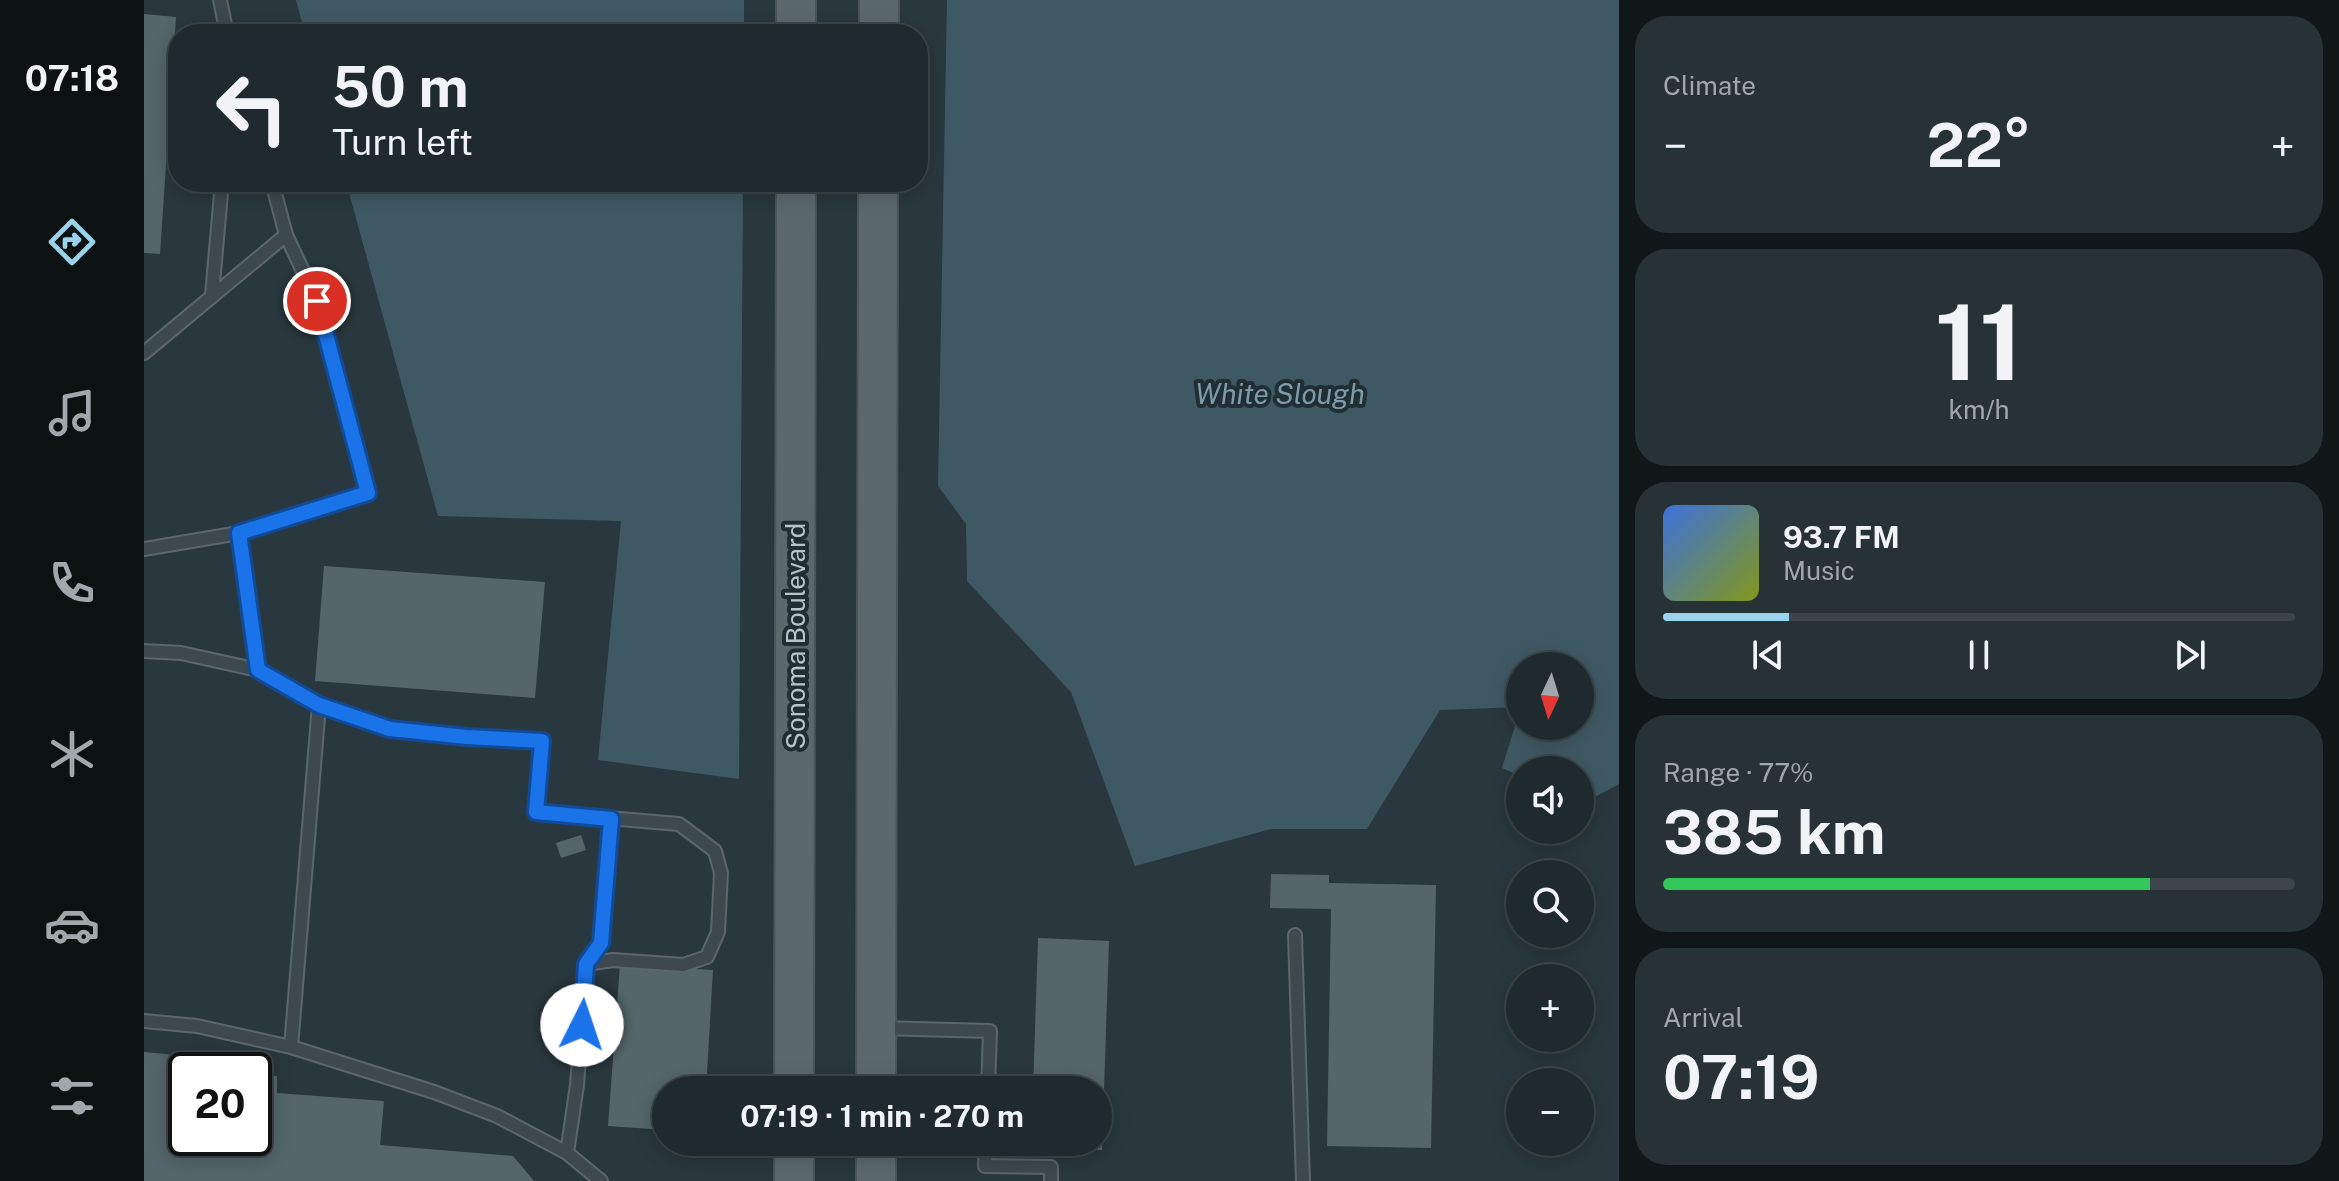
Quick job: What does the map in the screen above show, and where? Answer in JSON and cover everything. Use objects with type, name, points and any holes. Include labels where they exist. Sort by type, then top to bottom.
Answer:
[{"type":"main road","points":[[796,0],[796,24]]},
{"type":"main road","points":[[879,0],[879,24]]},
{"type":"main road","name":"Sonoma Boulevard","points":[[794,1076],[796,192]]},
{"type":"main road","points":[[876,1076],[878,192]]},
{"type":"main road","points":[[794,1156],[794,1181]]},
{"type":"main road","points":[[876,1156],[876,1181]]},
{"type":"lane","points":[[220,0],[225,24]]},
{"type":"lane","points":[[212,295],[221,192]]},
{"type":"lane","points":[[144,549],[239,533],[368,493],[317,301],[286,235],[275,192]]},
{"type":"lane","points":[[144,353],[286,235]]},
{"type":"lane","points":[[239,533],[258,670]]},
{"type":"lane","points":[[144,651],[181,653],[258,670],[319,705],[390,729],[542,741],[536,812],[679,824],[715,851],[721,873],[718,932],[707,957],[683,965],[613,960],[586,964]]},
{"type":"lane","points":[[291,1047],[319,705]]},
{"type":"lane","points":[[567,1153],[577,1085],[586,964],[601,943],[611,819]]},
{"type":"lane","points":[[1295,935],[1303,1181]]},
{"type":"lane","points":[[144,1021],[197,1026],[291,1047],[434,1092],[497,1116],[567,1153],[598,1180]]},
{"type":"lane","points":[[876,1028],[990,1031],[988,1076]]},
{"type":"lane","points":[[985,1156],[985,1166],[1051,1167],[1051,1181]]},
{"type":"water","points":[[296,0],[744,0],[744,24],[302,24]]},
{"type":"water","name":"White Slough","points":[[947,0],[1619,0],[1619,784],[1594,798],[1594,756],[1506,756],[1506,770],[1502,768],[1511,740],[1594,740],[1594,652],[1506,652],[1506,708],[1440,710],[1367,829],[1271,829],[1135,866],[1071,692],[967,581],[966,524],[938,486]]},
{"type":"water","points":[[349,192],[743,192],[739,779],[598,760],[621,521],[438,516]]},
{"type":"building","points":[[144,14],[176,17],[176,24],[168,24],[168,136],[160,254],[144,253]]},
{"type":"building","points":[[324,566],[545,582],[535,698],[315,681]]},
{"type":"building","points":[[581,835],[586,850],[561,858],[556,843]]},
{"type":"building","points":[[1271,874],[1329,875],[1329,883],[1436,885],[1431,1148],[1327,1146],[1331,909],[1270,908]]},
{"type":"building","points":[[1038,938],[1109,941],[1104,1076],[1033,1076]]},
{"type":"building","points":[[620,964],[713,970],[707,1076],[652,1076],[652,1129],[608,1126]]},
{"type":"building","points":[[144,1052],[168,1054],[168,1156],[272,1156],[272,1076],[277,1076],[277,1093],[384,1101],[380,1145],[513,1156],[534,1181],[144,1181]]},
{"type":"route","points":[[317,301],[368,493],[239,533],[258,670],[319,705],[390,729],[542,741],[536,812],[611,819],[601,943],[586,964],[582,1025]]}]
